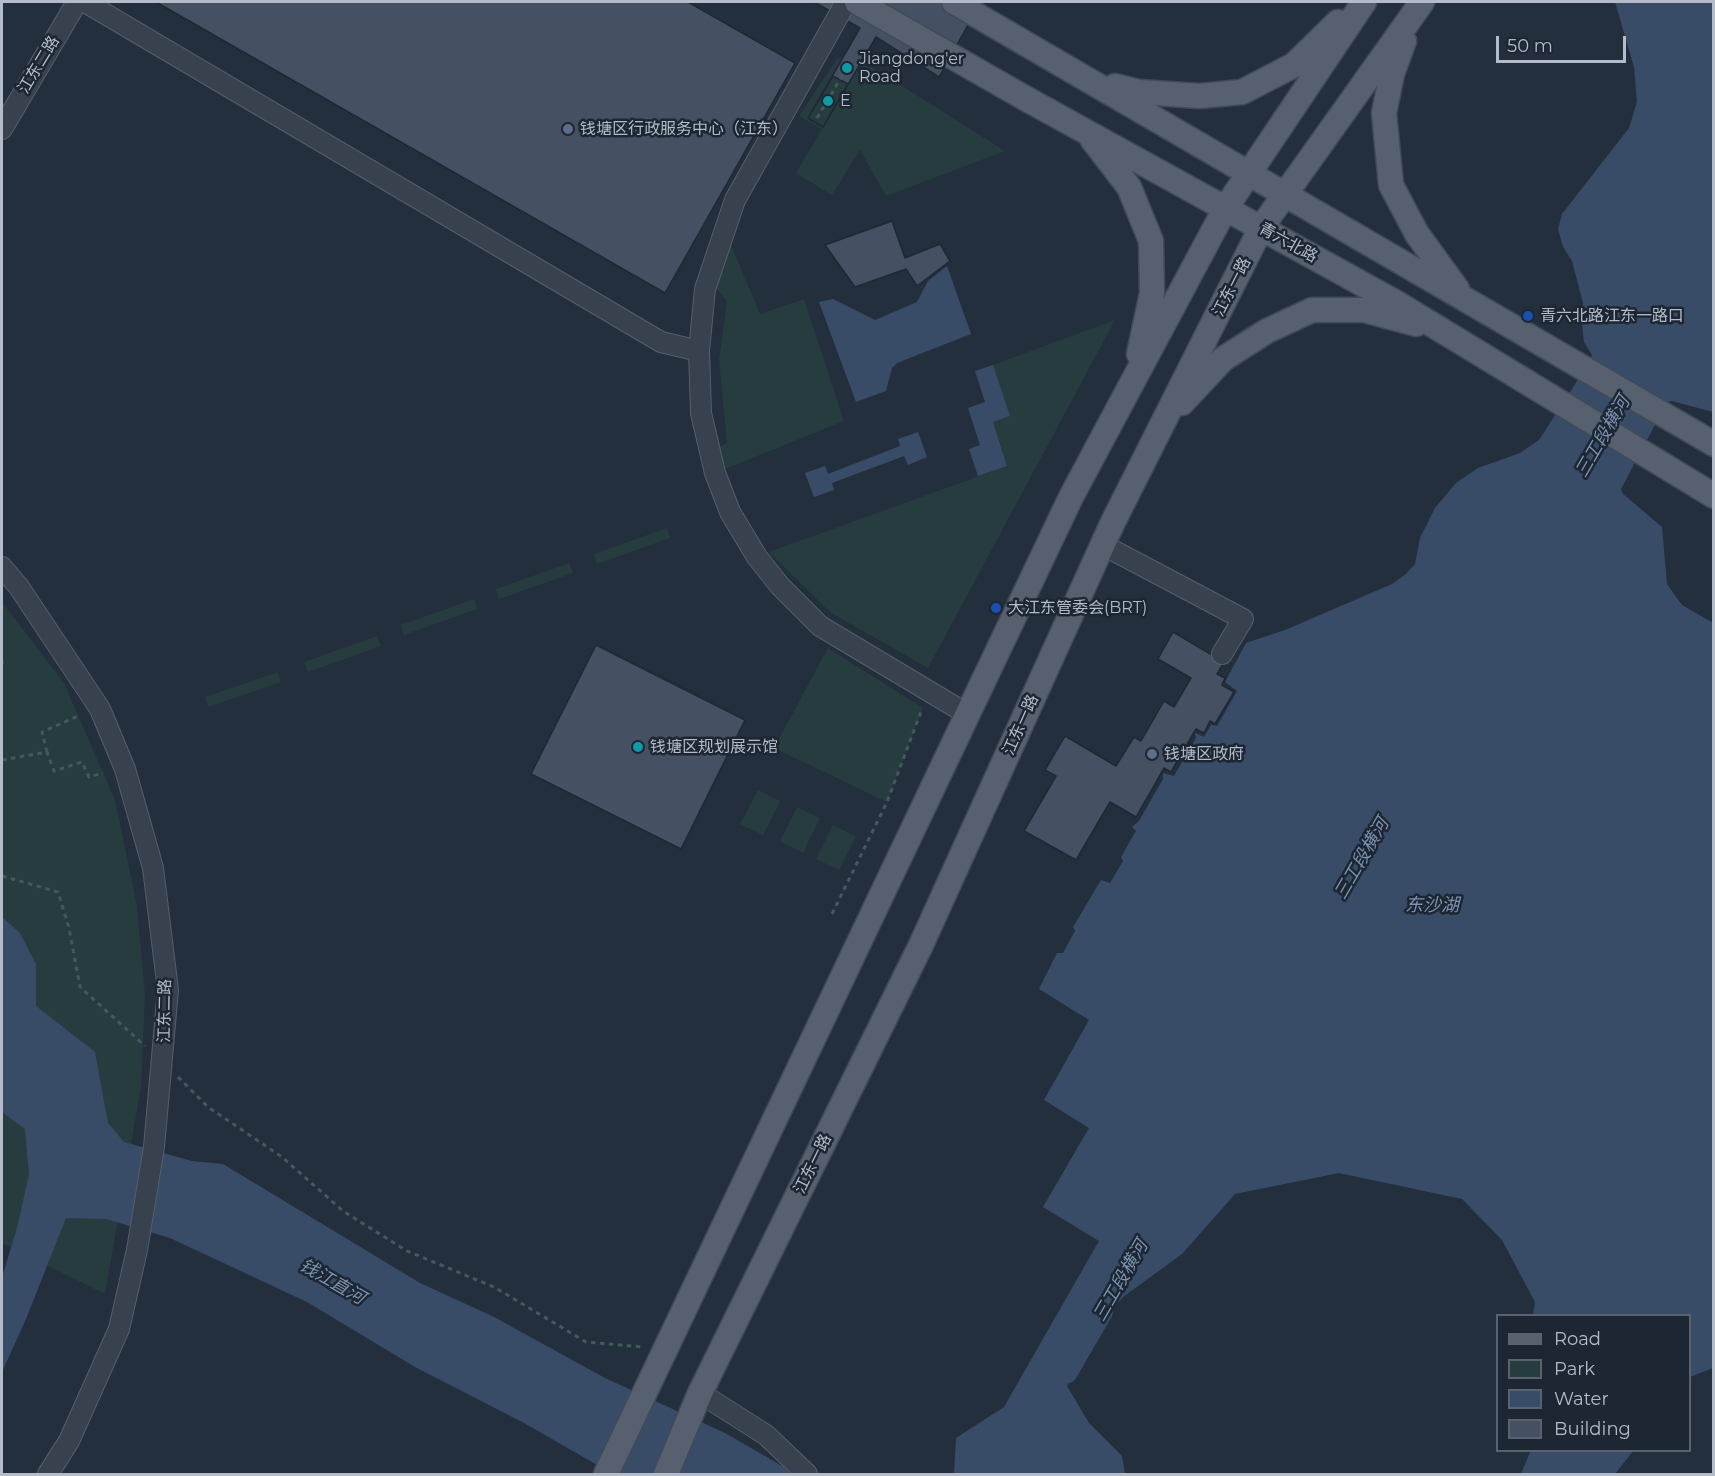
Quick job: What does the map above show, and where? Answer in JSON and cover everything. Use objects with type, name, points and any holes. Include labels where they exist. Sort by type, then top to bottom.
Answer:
[{"type":"main road","name":"青六北路","points":[[857,2],[1443,332],[1713,496]]},
{"type":"main road","points":[[954,2],[1713,444]]},
{"type":"main road","points":[[1089,79],[1139,92],[1200,96],[1242,92],[1294,64],[1359,2]]},
{"type":"main road","points":[[606,1474],[1071,497],[1226,209],[1364,2]]},
{"type":"main road","points":[[1418,7],[1392,74],[1384,113],[1391,185],[1417,234],[1462,296]]},
{"type":"main road","name":"江东一路","points":[[666,1474],[696,1403],[921,945],[1103,545],[1261,228],[1418,7]]},
{"type":"main road","points":[[1087,132],[1129,187],[1151,240],[1152,293],[1134,379]]},
{"type":"main road","points":[[1162,425],[1223,358],[1267,331],[1312,310],[1364,310],[1443,332]]},
{"type":"street","name":"江东二路","points":[[2,129],[77,2]]},
{"type":"street","points":[[85,2],[661,342],[699,351]]},
{"type":"street","points":[[846,2],[735,200],[705,289],[699,351],[701,414],[715,473],[730,512],[757,557],[780,586],[820,626],[967,714]]},
{"type":"street","points":[[1103,545],[1246,613],[1222,654]]},
{"type":"street","name":"江东二路","points":[[2,567],[19,587],[100,709],[125,769],[153,868],[168,990],[154,1147],[137,1250],[119,1329],[69,1442],[48,1474]]},
{"type":"street","points":[[696,1403],[766,1436],[807,1474]]},
{"type":"path","points":[[817,118],[845,71]]},
{"type":"path","points":[[832,915],[887,802],[928,691]]},
{"type":"path","points":[[78,716],[42,732],[46,752],[54,771],[82,762],[89,777],[103,773]]},
{"type":"path","points":[[2,760],[46,752]]},
{"type":"path","points":[[2,876],[58,892],[69,928],[80,987],[126,1031],[163,1061],[208,1107],[282,1156],[343,1211],[407,1251],[494,1287],[586,1342],[664,1349]]},
{"type":"green space","points":[[850,53],[1005,151],[886,196],[860,150],[832,195],[796,173],[822,129],[799,116],[837,59]]},
{"type":"green space","points":[[729,240],[760,314],[804,299],[844,421],[725,469],[717,448],[727,443],[719,360],[727,301],[716,288]]},
{"type":"green space","points":[[1115,320],[928,668],[831,613],[769,552],[1007,466],[993,422],[1010,416],[993,365]]},
{"type":"green space","points":[[667,528],[670,538],[597,564],[594,554]]},
{"type":"green space","points":[[569,563],[573,573],[499,599],[496,589]]},
{"type":"green space","points":[[474,599],[477,609],[404,635],[401,625]]},
{"type":"green space","points":[[2,602],[64,683],[115,800],[137,906],[145,995],[141,1087],[105,1294],[2,1243]]},
{"type":"green space","points":[[377,636],[381,646],[308,672],[304,662]]},
{"type":"green space","points":[[828,648],[923,708],[887,802],[774,748]]},
{"type":"green space","points":[[278,672],[281,682],[208,707],[205,697]]},
{"type":"green space","points":[[758,790],[780,801],[763,835],[740,824]]},
{"type":"green space","points":[[797,807],[820,818],[803,853],[780,841]]},
{"type":"green space","points":[[833,825],[856,836],[839,870],[816,859]]},
{"type":"water","name":"东沙湖","points":[[1615,2],[1713,2],[1713,412],[1672,401],[1667,402],[1621,489],[1623,494],[1662,527],[1667,584],[1682,605],[1713,623],[1713,1368],[1691,1377],[1691,1314],[1533,1314],[1535,1302],[1502,1240],[1462,1199],[1339,1173],[1235,1194],[1182,1254],[1123,1297],[1085,1341],[1067,1386],[1089,1423],[1122,1456],[1125,1474],[954,1474],[956,1438],[1004,1407],[1099,1241],[1043,1207],[1089,1128],[1044,1100],[1089,1020],[1039,989],[1057,953],[1063,953],[1075,931],[1073,927],[1101,880],[1110,883],[1123,861],[1121,857],[1136,831],[1132,827],[1139,821],[1163,779],[1163,773],[1174,776],[1196,738],[1195,733],[1204,737],[1211,725],[1217,726],[1237,691],[1225,682],[1246,643],[1285,630],[1392,584],[1406,574],[1415,564],[1420,538],[1435,508],[1456,483],[1478,468],[1520,453],[1539,440],[1590,361],[1592,355],[1584,342],[1583,303],[1572,261],[1563,247],[1558,229],[1562,214],[1629,128],[1637,102],[1634,67]]},
{"type":"water","points":[[947,266],[971,334],[897,363],[892,368],[886,391],[856,402],[819,302],[833,299],[875,320],[917,302],[928,281]]},
{"type":"water","points":[[993,365],[1010,416],[993,422],[1007,466],[978,476],[969,449],[980,445],[968,408],[985,402],[975,371]]},
{"type":"water","points":[[918,432],[927,457],[908,465],[904,456],[832,483],[834,490],[814,497],[805,473],[825,466],[828,474],[900,446],[898,439]]},
{"type":"water","name":"钱江直河","points":[[2,917],[20,933],[36,964],[36,1006],[95,1052],[108,1123],[124,1142],[192,1161],[223,1164],[420,1283],[494,1317],[605,1378],[725,1433],[784,1467],[791,1474],[613,1474],[524,1423],[415,1367],[307,1302],[170,1238],[106,1219],[66,1218],[26,1319],[2,1372],[2,1277],[17,1228],[29,1174],[25,1129],[2,1112]]},
{"type":"water","points":[[1530,1452],[1632,1452],[1615,1474],[1521,1474]]},
{"type":"building","name":"钱塘区行政服务中心（江东）","points":[[156,2],[688,2],[795,63],[665,293]]},
{"type":"building","name":"Jiangdong'er Road","points":[[814,2],[948,2],[973,16],[939,77],[876,37],[823,127],[808,118],[860,28]]},
{"type":"building","name":"E","points":[[833,76],[848,84],[823,127],[808,118]]},
{"type":"building","points":[[892,221],[905,258],[940,244],[950,261],[917,286],[906,269],[855,287],[825,245]]},
{"type":"building","name":"钱塘区政府","points":[[1173,632],[1224,662],[1217,674],[1225,678],[1222,685],[1234,692],[1215,724],[1210,721],[1204,733],[1196,729],[1171,772],[1164,768],[1136,817],[1110,802],[1076,860],[1024,831],[1056,776],[1045,770],[1065,736],[1116,766],[1134,737],[1141,741],[1164,701],[1174,707],[1191,678],[1158,659]]},
{"type":"building","name":"钱塘区规划展示馆","points":[[596,645],[745,720],[681,849],[531,774]]},
{"type":"waterway","name":"三工段横河","points":[[1068,1374],[1104,1312]]},
{"type":"place","name":"Jiangdong'er Road","points":[[847,68]]},
{"type":"place","name":"E","points":[[828,101]]},
{"type":"place","name":"钱塘区行政服务中心（江东）","points":[[568,129]]},
{"type":"place","name":"青六北路江东一路口","points":[[1528,316]]},
{"type":"place","name":"大江东管委会(BRT)","points":[[996,608]]},
{"type":"place","name":"钱塘区规划展示馆","points":[[638,747]]},
{"type":"place","name":"钱塘区政府","points":[[1152,754]]}]
